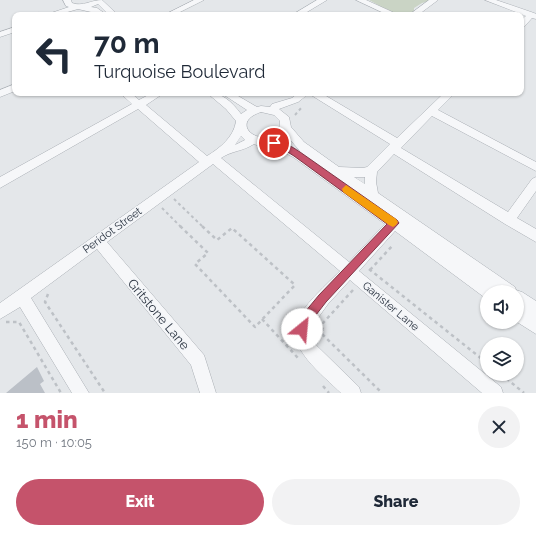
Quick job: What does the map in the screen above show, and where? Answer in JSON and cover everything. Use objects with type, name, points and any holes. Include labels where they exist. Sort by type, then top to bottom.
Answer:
[{"type":"street","points":[[58,12],[91,4],[98,0],[111,12]]},
{"type":"street","points":[[174,12],[200,0]]},
{"type":"street","points":[[301,12],[323,0]]},
{"type":"street","points":[[360,0],[388,12]]},
{"type":"street","points":[[417,12],[434,0]]},
{"type":"street","points":[[489,0],[522,12]]},
{"type":"street","points":[[53,12],[67,1],[79,7],[98,12]]},
{"type":"street","points":[[524,23],[533,16]]},
{"type":"street","points":[[0,34],[12,30]]},
{"type":"street","points":[[0,94],[12,88]]},
{"type":"street","name":"Ganister Lane","points":[[128,96],[356,276],[495,393]]},
{"type":"street","points":[[0,183],[154,96]]},
{"type":"street","points":[[216,96],[230,108],[238,118],[245,136],[258,142],[271,141],[283,133],[288,122],[288,113],[295,100]]},
{"type":"street","points":[[231,96],[255,110]]},
{"type":"street","points":[[273,110],[276,106],[295,100],[301,96]]},
{"type":"street","points":[[319,96],[536,236]]},
{"type":"street","points":[[336,170],[347,173],[359,173],[371,170],[447,96]]},
{"type":"street","points":[[241,124],[245,114],[255,110],[273,110],[288,122],[300,145],[372,196],[394,223],[498,285]]},
{"type":"street","points":[[430,111],[536,167]]},
{"type":"street","name":"Peridot Street","points":[[1,317],[22,297],[226,150],[241,124]]},
{"type":"street","name":"Peridot Street","points":[[226,150],[229,151],[252,140]]},
{"type":"street","points":[[271,141],[297,154],[480,285]]},
{"type":"street","points":[[371,170],[370,182],[372,196]]},
{"type":"street","points":[[509,220],[536,182]]},
{"type":"street","points":[[353,393],[312,352],[305,343],[302,329],[304,322],[309,315],[356,276],[394,223]]},
{"type":"street","name":"Gritstone Lane","points":[[98,241],[198,360],[208,393]]},
{"type":"street","points":[[22,297],[82,393]]},
{"type":"street","points":[[524,302],[536,310]]},
{"type":"street","points":[[524,317],[536,326]]},
{"type":"path","points":[[288,122],[295,116]]},
{"type":"path","points":[[161,207],[208,254],[195,264],[254,327],[295,285],[232,228],[217,240],[174,198]]},
{"type":"path","points":[[382,393],[322,334],[323,323],[356,276],[399,238],[394,223]]},
{"type":"path","points":[[51,287],[45,302],[105,393]]},
{"type":"path","points":[[1,317],[19,322],[61,393]]},
{"type":"path","points":[[262,319],[298,359]]},
{"type":"path","points":[[509,381],[524,393]]},
{"type":"path","points":[[319,382],[329,393]]},
{"type":"green space","points":[[369,0],[429,0],[414,8],[414,11],[412,12],[391,12]]},
{"type":"building","points":[[37,367],[44,381],[40,384],[45,393],[6,393]]},
{"type":"slow traffic","points":[[346,189],[393,222]]},
{"type":"route","points":[[274,143],[297,154],[394,223],[309,315],[304,322],[302,329]]}]
